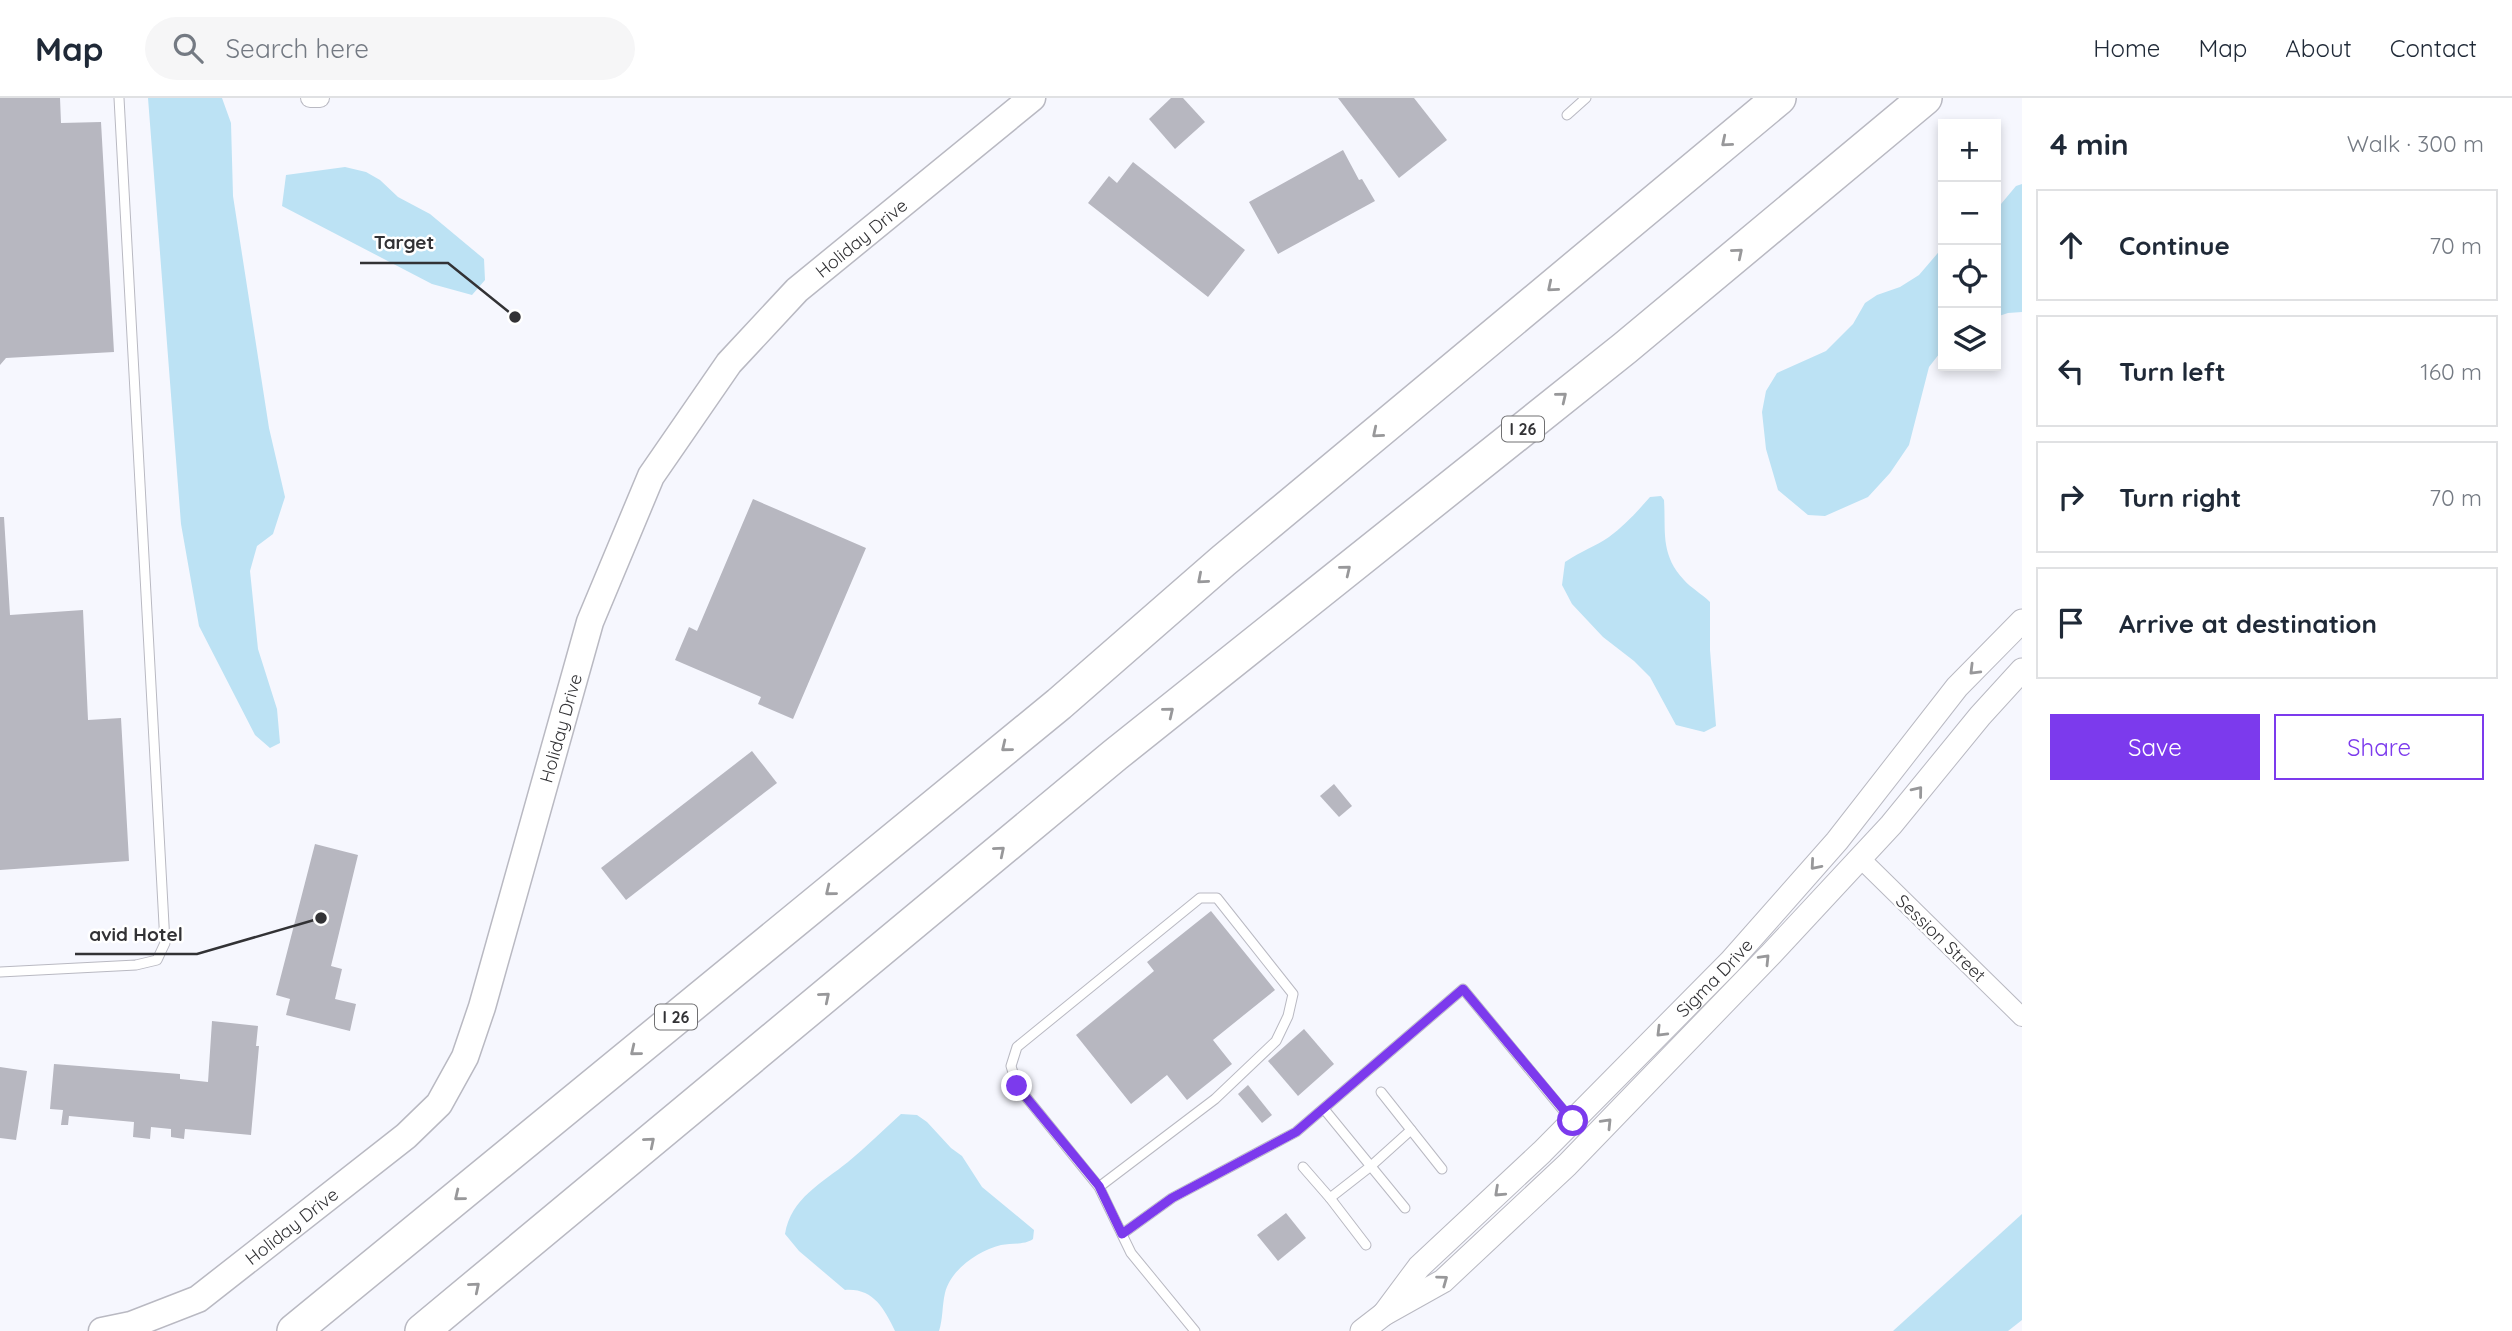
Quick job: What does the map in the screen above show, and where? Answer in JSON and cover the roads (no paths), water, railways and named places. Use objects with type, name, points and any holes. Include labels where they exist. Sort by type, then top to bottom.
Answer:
[{"type":"highway","name":"I 26","points":[[294,1331],[1059,704],[1223,561],[1779,98]]},
{"type":"highway","name":"I 26","points":[[422,1331],[1115,755],[1625,348],[1925,98]]},
{"type":"main road","name":"Holiday Drive","points":[[102,1331],[131,1325],[198,1299],[406,1136],[439,1104],[465,1057],[482,1007],[590,622],[651,476],[729,363],[797,290],[1032,98]]},
{"type":"street","points":[[310,98],[320,98]]},
{"type":"street","name":"Sigma Drive","points":[[1384,1314],[1419,1267],[1573,1121],[1731,961],[1837,841],[1957,687],[2022,621]]},
{"type":"street","name":"Sigma Drive","points":[[1362,1331],[1384,1314],[1443,1281],[1567,1165],[1860,858],[2022,670]]},
{"type":"street","points":[[1837,841],[1860,858]]},
{"type":"street","name":"Session Street","points":[[1860,858],[2022,1017]]},
{"type":"lane","points":[[0,972],[136,965],[157,960],[165,943],[120,98]]},
{"type":"lane","points":[[1567,115],[1586,98]]},
{"type":"lane","points":[[1099,1186],[1215,1098],[1276,1041],[1289,1016],[1293,994],[1217,898],[1200,898],[1017,1047],[1011,1066],[1017,1086],[1099,1186],[1131,1253],[1195,1331]]},
{"type":"lane","points":[[1122,1234],[1172,1198],[1296,1132],[1463,989],[1573,1121]]},
{"type":"lane","points":[[1381,1093],[1442,1169]]},
{"type":"lane","points":[[1324,1109],[1405,1208]]},
{"type":"lane","points":[[1330,1198],[1411,1130]]},
{"type":"lane","points":[[1303,1167],[1366,1245]]},
{"type":"water","points":[[148,98],[222,98],[231,123],[233,196],[269,428],[285,497],[273,534],[257,546],[250,571],[258,649],[277,709],[280,743],[270,748],[255,735],[199,626],[181,524]]},
{"type":"water","points":[[345,167],[366,172],[380,180],[398,197],[430,214],[484,259],[485,280],[472,295],[432,284],[282,206],[286,175]]},
{"type":"water","points":[[2022,184],[2022,312],[2001,315],[2001,204],[2016,186]]},
{"type":"water","points":[[1938,253],[1938,355],[1929,367],[1909,445],[1890,473],[1868,497],[1825,516],[1808,515],[1778,490],[1766,449],[1762,412],[1766,391],[1777,373],[1826,351],[1853,324],[1865,303],[1919,275]]},
{"type":"water","points":[[1661,496],[1664,500],[1666,542],[1671,561],[1684,580],[1710,602],[1710,650],[1716,726],[1704,732],[1676,725],[1650,677],[1603,637],[1572,604],[1562,585],[1565,562],[1609,537],[1650,497]]},
{"type":"water","points":[[901,1114],[917,1115],[927,1122],[962,1156],[982,1187],[1034,1230],[1033,1239],[1030,1241],[992,1248],[975,1256],[959,1269],[945,1293],[939,1331],[895,1331],[876,1301],[863,1292],[845,1290],[799,1251],[785,1234],[788,1221],[809,1192],[855,1156]]},
{"type":"water","points":[[2022,1214],[2022,1320],[2008,1331],[1893,1331]]},
{"type":"place","name":"Target","points":[[515,317]]},
{"type":"place","name":"avid Hotel","points":[[321,918]]}]
